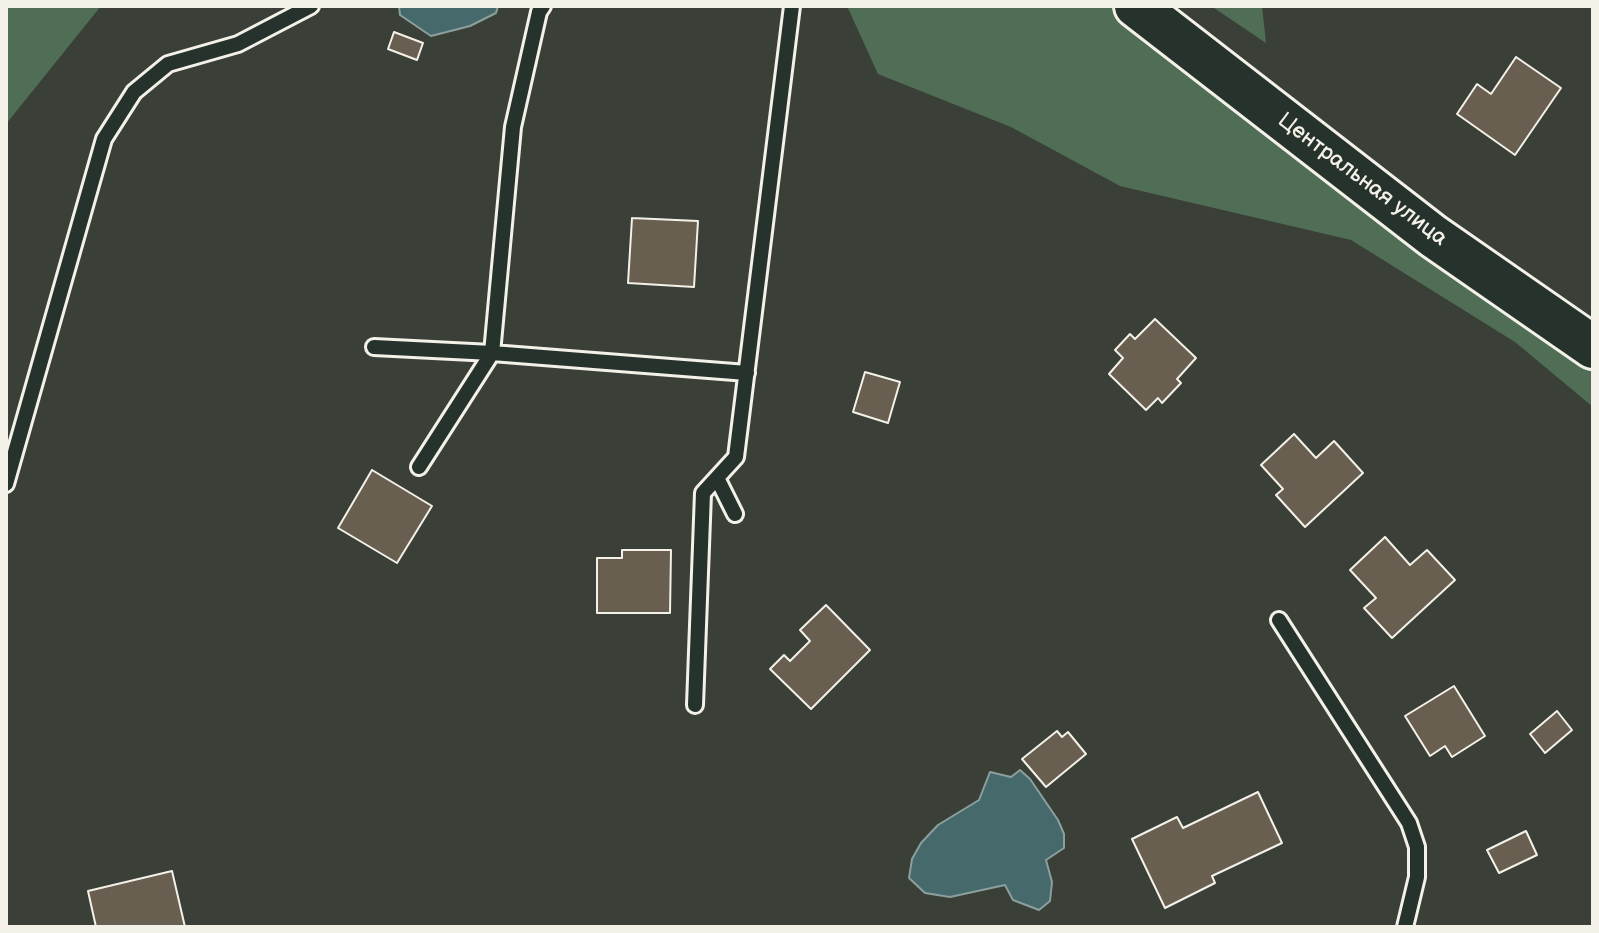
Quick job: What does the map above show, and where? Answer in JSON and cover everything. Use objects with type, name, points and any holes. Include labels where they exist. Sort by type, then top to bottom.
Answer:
[{"type":"street","name":"Центральная улица","points":[[1136,6],[1433,236],[1593,347]]},
{"type":"lane","points":[[6,484],[104,139],[126,104],[134,92],[168,64],[238,44],[311,6]]},
{"type":"lane","points":[[419,467],[492,353],[513,127],[539,12],[543,6]]},
{"type":"lane","points":[[695,705],[703,493],[736,457],[792,6]]},
{"type":"lane","points":[[374,347],[747,373]]},
{"type":"lane","points":[[717,478],[735,514]]},
{"type":"lane","points":[[1279,620],[1409,823],[1417,847],[1417,877],[1405,927]]},
{"type":"green space","points":[[6,6],[101,6],[6,124]]},
{"type":"green space","points":[[847,6],[1110,6],[1451,264],[1593,363],[1593,407],[1515,342],[1351,240],[1120,186],[1011,127],[878,74]]},
{"type":"green space","points":[[1211,6],[1262,6],[1266,43]]},
{"type":"water","points":[[399,6],[498,6],[496,13],[470,26],[431,36],[400,15]]},
{"type":"water","points":[[1020,770],[1030,779],[1064,834],[1064,848],[1046,860],[1052,882],[1050,901],[1039,910],[1013,900],[1005,885],[950,897],[925,893],[909,878],[912,859],[921,843],[938,825],[979,800],[990,772],[1011,777]]},
{"type":"building","points":[[394,32],[423,43],[417,60],[388,49]]},
{"type":"building","points":[[1516,57],[1561,88],[1515,155],[1457,114],[1477,84],[1491,94]]},
{"type":"building","points":[[632,218],[698,221],[694,287],[628,283]]},
{"type":"building","points":[[1155,319],[1196,358],[1177,379],[1181,383],[1162,403],[1158,398],[1146,410],[1109,374],[1123,358],[1115,350],[1130,334],[1135,339]]},
{"type":"building","points":[[865,372],[900,382],[888,423],[853,412]]},
{"type":"building","points":[[1294,434],[1316,458],[1334,441],[1363,473],[1305,527],[1276,495],[1283,489],[1261,465]]},
{"type":"building","points":[[372,470],[432,506],[397,563],[338,528]]},
{"type":"building","points":[[1385,537],[1410,565],[1427,550],[1455,580],[1392,638],[1364,608],[1376,598],[1350,570]]},
{"type":"building","points":[[622,550],[671,550],[670,613],[597,613],[597,558],[622,558]]},
{"type":"building","points":[[826,605],[870,650],[811,709],[770,669],[784,655],[790,661],[810,641],[800,630]]},
{"type":"building","points":[[1454,686],[1485,736],[1452,757],[1445,746],[1430,756],[1405,716]]},
{"type":"building","points":[[1557,711],[1572,730],[1545,753],[1530,734]]},
{"type":"building","points":[[1057,731],[1062,737],[1068,732],[1086,754],[1046,787],[1022,759]]},
{"type":"building","points":[[1258,792],[1282,843],[1212,876],[1215,883],[1165,908],[1132,839],[1177,817],[1183,828]]},
{"type":"building","points":[[1526,831],[1537,855],[1499,873],[1487,850]]},
{"type":"building","points":[[172,871],[185,927],[96,927],[88,891]]}]
